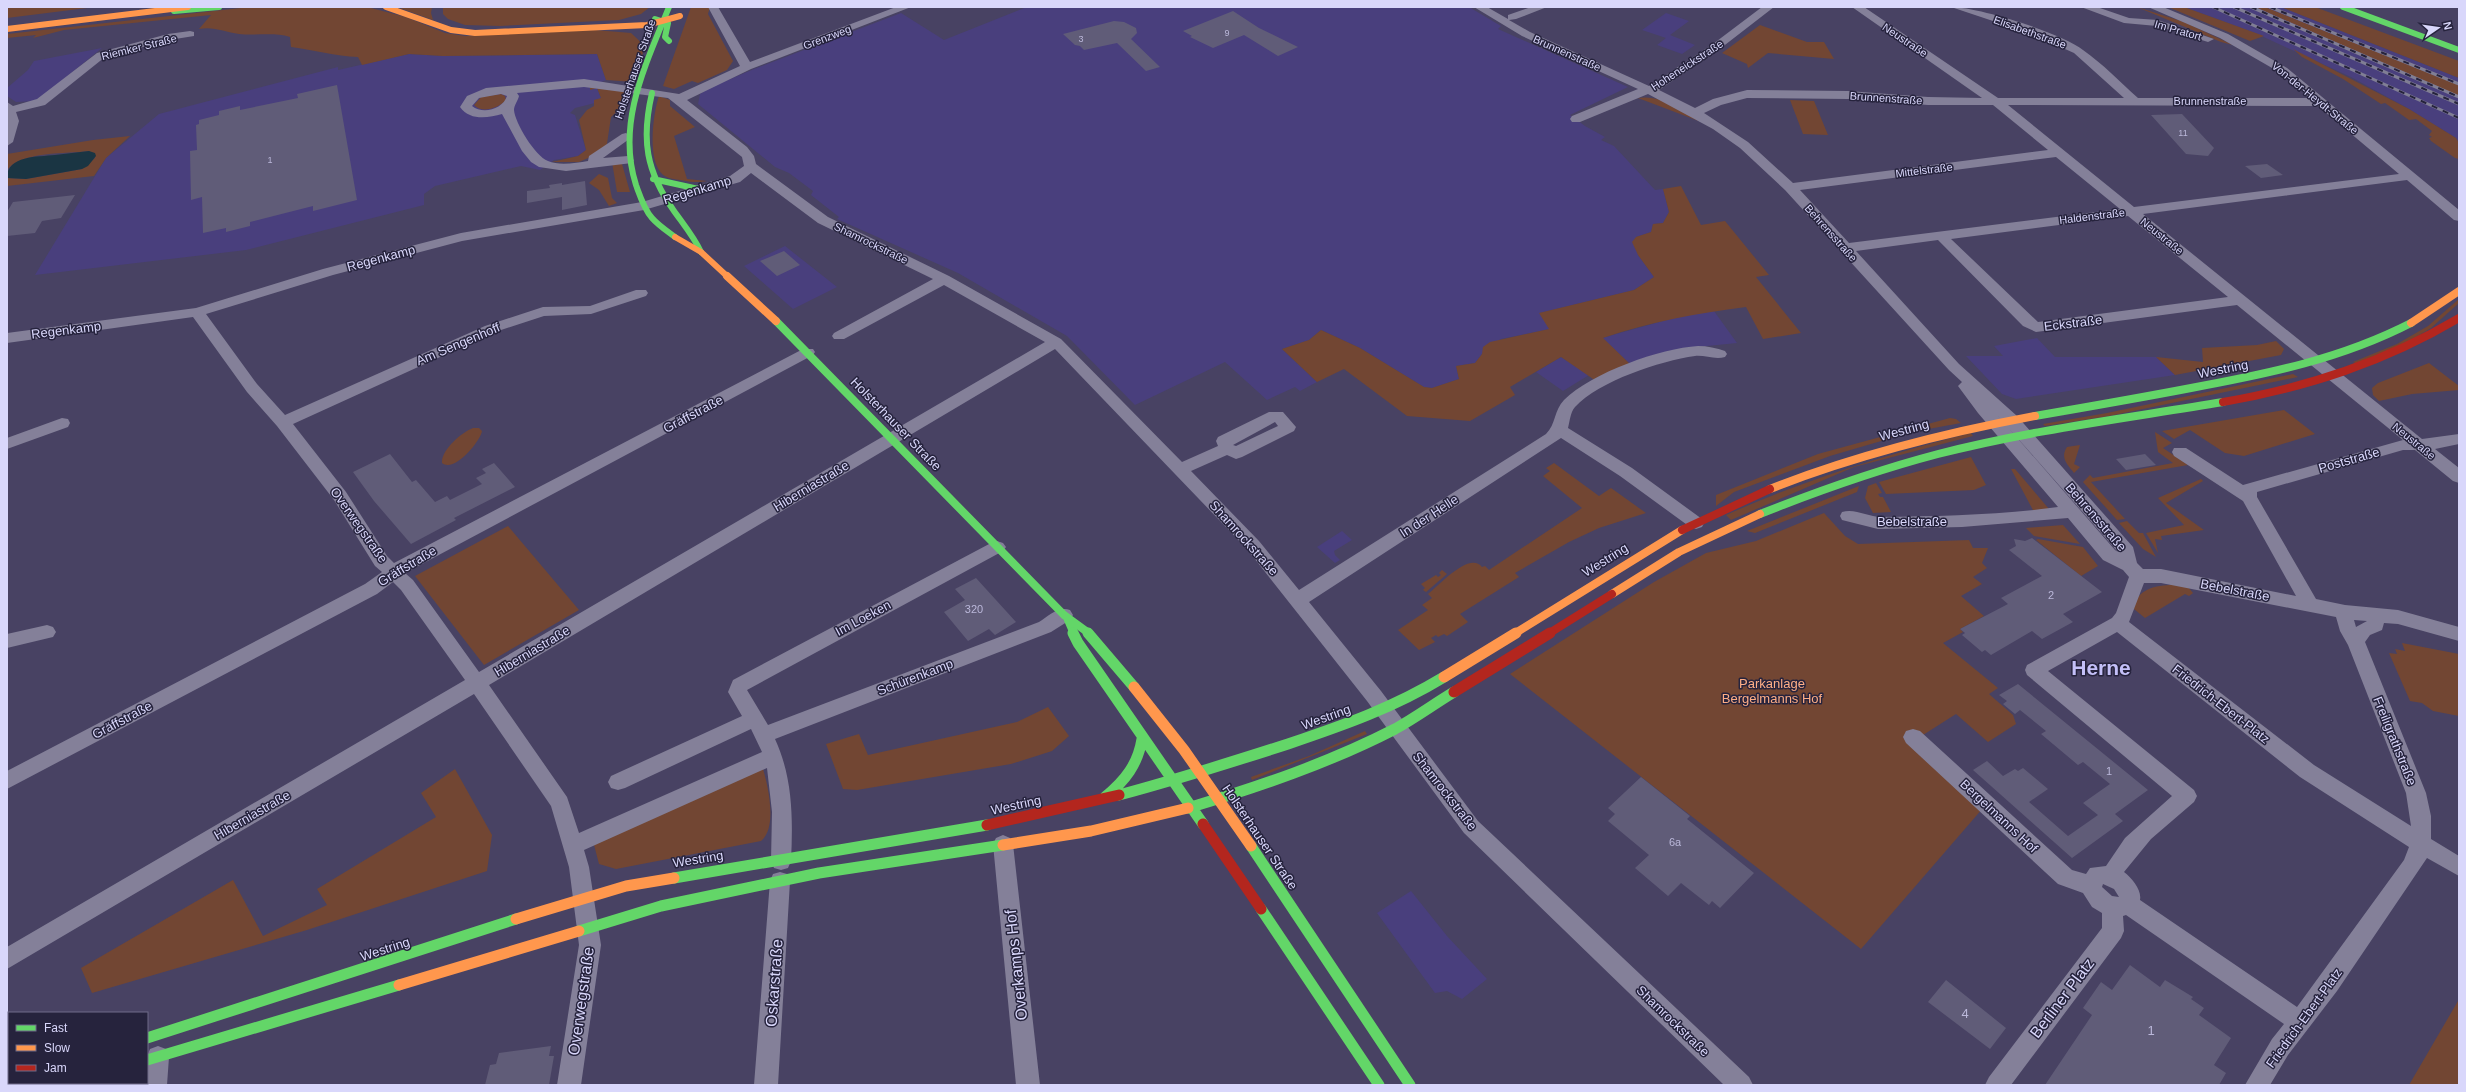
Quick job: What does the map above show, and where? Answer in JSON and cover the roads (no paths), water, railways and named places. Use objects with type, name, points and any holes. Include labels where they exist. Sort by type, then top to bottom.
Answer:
[{"type":"main road","points":[[7,22],[131,7]]},
{"type":"main road","points":[[7,29],[188,7]]},
{"type":"main road","points":[[162,10],[180,11],[219,7]]},
{"type":"main road","points":[[386,7],[419,17],[450,30],[475,33],[616,27],[665,21],[680,16]]},
{"type":"main road","name":"Holsterhauser Straße","points":[[669,7],[637,93],[626,137],[631,175],[644,206],[657,223],[681,242],[701,252],[808,352],[1066,618],[1092,636],[1219,799],[1410,1085]]},
{"type":"main road","name":"Holsterhauser Straße","points":[[665,53],[683,7]]},
{"type":"main road","points":[[2346,7],[2459,50]]},
{"type":"main road","points":[[2371,7],[2382,17],[2407,31]]},
{"type":"main road","points":[[628,21],[649,13]]},
{"type":"main road","points":[[436,14],[450,25],[486,30],[628,21],[665,21]]},
{"type":"main road","points":[[665,21],[668,29],[665,37],[669,41]]},
{"type":"main road","points":[[616,27],[640,33],[655,45]]},
{"type":"main road","name":"Holsterhauser Straße","points":[[654,85],[643,136],[645,157],[653,179],[666,200],[696,235],[701,252]]},
{"type":"main road","points":[[653,179],[669,184],[703,190]]},
{"type":"main road","name":"Westring","points":[[151,1052],[700,896],[780,871],[1095,802],[1174,782],[1383,710],[1410,698],[1633,558],[1696,523],[1773,487],[1820,469],[1899,444],[1995,423],[2226,382],[2318,362],[2352,351],[2395,332],[2417,320],[2459,291]]},
{"type":"main road","name":"Westring","points":[[151,1052],[584,897],[671,876],[780,871],[1004,844],[1091,831],[1192,807],[1219,799],[1310,767],[1396,728],[1645,571],[1719,531],[1806,494],[1913,460],[2008,439],[2247,398],[2336,377],[2400,353],[2459,318]]},
{"type":"main road","name":"Holsterhauser Straße","points":[[1066,618],[1078,643],[1142,739],[1192,807],[1379,1085]]},
{"type":"main road","points":[[1095,802],[1118,788],[1130,775],[1141,754],[1142,739]]},
{"type":"street","points":[[492,112],[509,98],[536,88],[563,84],[601,84],[668,94],[679,99],[747,67],[713,7]]},
{"type":"street","name":"Grenzweg","points":[[747,67],[906,7]]},
{"type":"street","name":"Brunnenstraße","points":[[1479,7],[1526,34],[1649,90],[1695,113],[1717,102],[1747,94],[1833,95],[1914,100],[2321,102]]},
{"type":"street","points":[[1512,17],[1542,7]]},
{"type":"street","name":"Hoheneickstraße","points":[[1576,119],[1630,95],[1649,90],[1717,46],[1769,7]]},
{"type":"street","name":"Neustraße","points":[[1857,7],[1995,101],[2459,477]]},
{"type":"street","name":"Elisabethstraße","points":[[1956,7],[2033,32],[2078,51],[2134,102]]},
{"type":"street","name":"Im Pratort","points":[[2086,7],[2128,21],[2158,23],[2233,47],[2247,48]]},
{"type":"street","name":"Von-der-Heydt-Straße","points":[[2153,7],[2194,22],[2247,48],[2283,70],[2459,217]]},
{"type":"street","name":"Riemker Straße","points":[[9,108],[41,102],[101,55],[168,37],[190,34]]},
{"type":"street","points":[[509,98],[497,90],[481,93],[471,98],[466,105],[467,109],[474,113],[492,112],[513,125]]},
{"type":"street","points":[[509,98],[507,110],[513,125],[532,156],[539,162],[553,167],[628,160]]},
{"type":"street","name":"Shamrockstraße","points":[[679,99],[743,150],[748,156],[750,166],[823,220],[944,279],[1056,342],[1182,469],[1253,545],[1298,600],[1478,834],[1741,1085]]},
{"type":"street","points":[[7,142],[12,127],[9,108]]},
{"type":"street","name":"Behrensstraße","points":[[1695,113],[1744,145],[1790,187],[1954,368],[1993,401],[2011,420],[2127,551],[2134,570]]},
{"type":"street","points":[[578,165],[602,155],[626,137]]},
{"type":"street","name":"Mittelstraße","points":[[1790,187],[2058,153]]},
{"type":"street","name":"Regenkamp","points":[[7,338],[197,312],[328,272],[462,237],[644,206],[703,190],[741,176],[750,166]]},
{"type":"street","name":"Haldenstraße","points":[[1845,248],[2410,176]]},
{"type":"street","name":"Eckstraße","points":[[1941,236],[2028,323],[2036,327],[2240,300]]},
{"type":"street","points":[[839,336],[944,279]]},
{"type":"street","name":"Am Sengenhoff","points":[[283,422],[490,329],[543,312],[590,310],[641,293]]},
{"type":"street","name":"Overwegstraße","points":[[197,312],[252,388],[283,422],[340,496],[381,561],[407,585],[530,756],[560,803],[574,846],[584,897],[590,954],[569,1085]]},
{"type":"street","name":"Hiberniastraße","points":[[7,959],[1056,342]]},
{"type":"street","points":[[1696,523],[1626,472],[1560,430],[1568,405],[1601,384],[1636,368],[1675,356],[1696,351],[1720,354]]},
{"type":"street","name":"Gräffstraße","points":[[7,781],[371,588],[407,563],[808,352]]},
{"type":"street","name":"Behrensstraße","points":[[1954,368],[1969,390],[2008,439],[2109,555],[2134,570]]},
{"type":"street","points":[[7,444],[62,423]]},
{"type":"street","name":"In der Helle","points":[[1298,600],[1560,430]]},
{"type":"street","name":"Poststraße","points":[[2249,497],[2249,488],[2402,445],[2419,445],[2459,439]]},
{"type":"street","points":[[1182,469],[1227,448]]},
{"type":"street","points":[[2180,452],[2249,497],[2310,605]]},
{"type":"street","name":"Bebelstraße","points":[[1848,516],[1878,523],[1955,522],[2030,517],[2071,512]]},
{"type":"street","name":"Im Loeken","points":[[739,696],[739,688],[745,682],[997,547]]},
{"type":"street","points":[[2112,876],[2114,866],[2138,840],[2173,806],[2187,796],[2034,670],[2118,623],[2124,618],[2134,570]]},
{"type":"street","name":"Bebelstraße","points":[[2134,570],[2345,612],[2398,617],[2426,624],[2439,630],[2459,634]]},
{"type":"street","name":"Bebelstraße","points":[[2345,612],[2376,625],[2421,631],[2439,630]]},
{"type":"street","name":"Freiligrathstraße","points":[[2345,612],[2346,626],[2350,635],[2356,641],[2416,793],[2422,825],[2421,843]]},
{"type":"street","name":"Schürenkamp","points":[[764,735],[1066,618]]},
{"type":"street","name":"Friedrich-Ebert-Platz","points":[[2118,623],[2307,771],[2421,843],[2418,855],[2411,867],[2329,984],[2299,1021],[2257,1085]]},
{"type":"street","points":[[2356,641],[2364,630],[2376,625]]},
{"type":"street","points":[[7,641],[47,632]]},
{"type":"street","name":"Oskarstraße","points":[[739,696],[764,735],[773,756],[783,799],[780,871],[766,1085]]},
{"type":"street","points":[[618,782],[754,719]]},
{"type":"street","name":"Bergelmanns Hof","points":[[1913,737],[2066,877],[2077,882],[2091,885]]},
{"type":"street","points":[[574,846],[773,756]]},
{"type":"street","points":[[2421,843],[2459,867]]},
{"type":"street","name":"Overkamps Hof","points":[[1004,844],[1028,1085]]},
{"type":"street","points":[[2120,905],[2129,892],[2122,883],[2112,876],[2097,875],[2091,885],[2097,898],[2120,905],[2299,1021]]},
{"type":"street","name":"Berliner Platz","points":[[1997,1085],[2113,931],[2120,905]]},
{"type":"street","points":[[151,1052],[156,1085]]},
{"type":"water","points":[[89,151],[95,153],[96,156],[88,166],[82,169],[26,179],[7,178],[8,170],[18,161],[32,157]]},
{"type":"railway","points":[[2213,7],[2459,118]]},
{"type":"railway","points":[[2234,7],[2459,104]]},
{"type":"railway","points":[[2251,7],[2459,97]]},
{"type":"railway","points":[[2270,7],[2459,84]]},
{"type":"district","name":"Herne","points":[[2101,667]]},
{"type":"park label","name":"Parkanlage Bergelmanns Hof","points":[[1772,690]]}]
